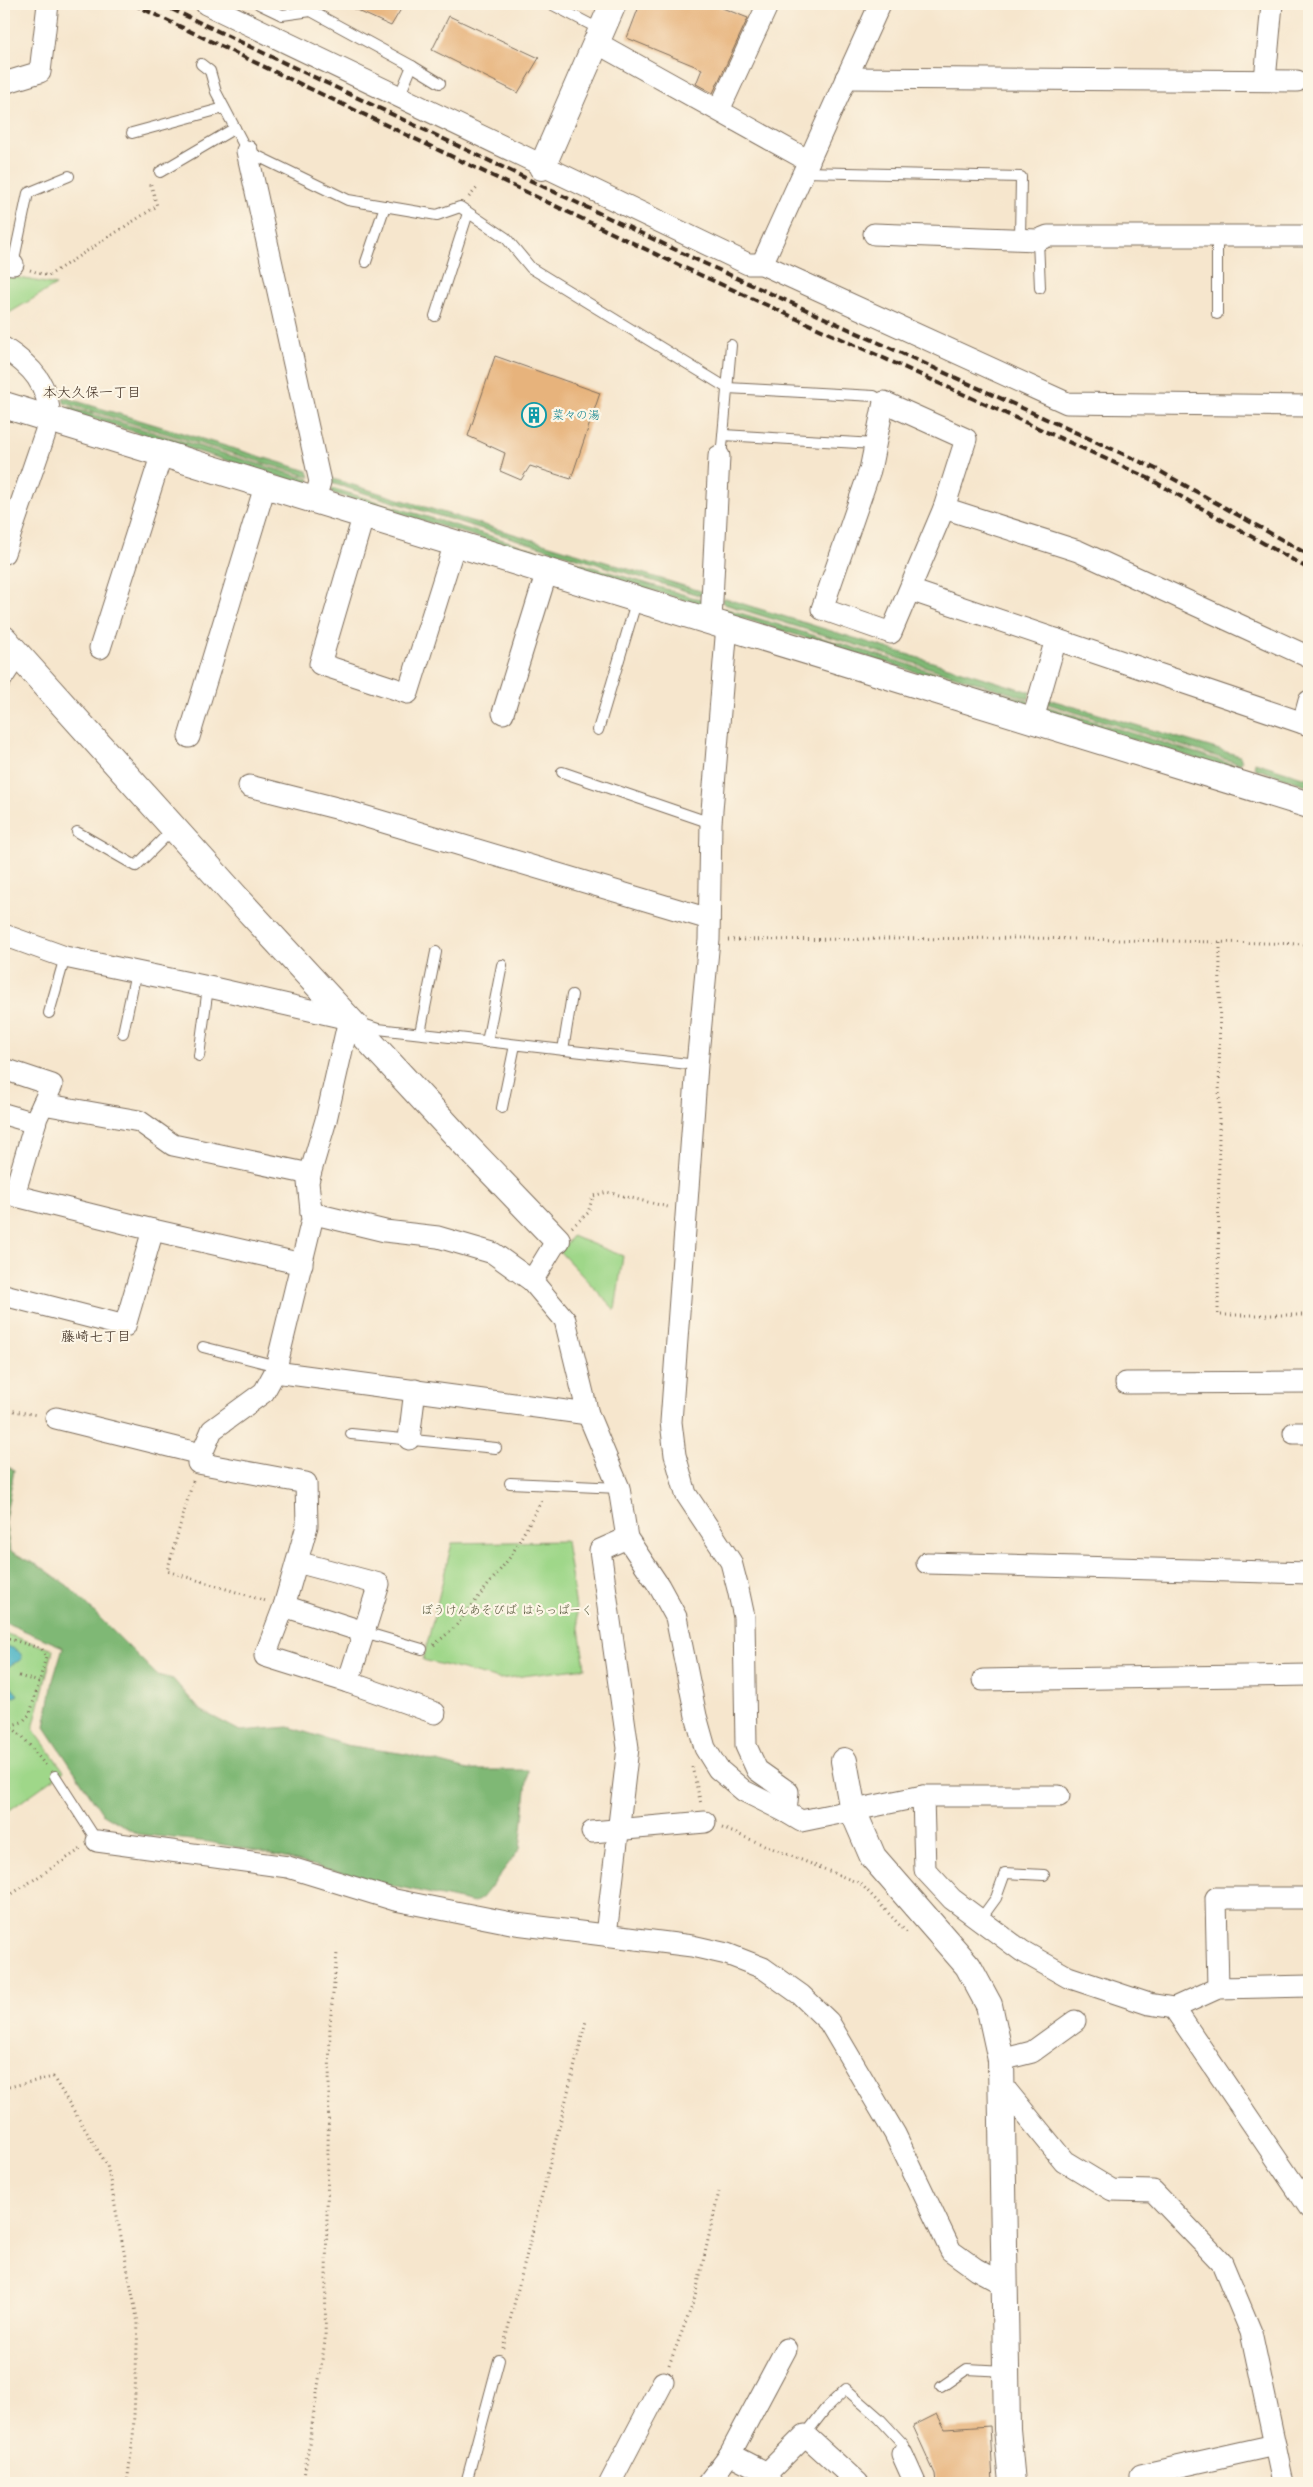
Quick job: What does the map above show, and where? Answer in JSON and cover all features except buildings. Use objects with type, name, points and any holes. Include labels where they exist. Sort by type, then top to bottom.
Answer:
[{"type":"street","points":[[4,84],[40,72],[48,4]]},
{"type":"street","points":[[206,4],[542,167],[748,264],[762,264],[1067,403],[1309,406]]},
{"type":"street","points":[[542,167],[613,4]]},
{"type":"street","points":[[719,110],[768,4]]},
{"type":"street","points":[[762,264],[880,4]]},
{"type":"street","points":[[1265,80],[1272,4]]},
{"type":"street","points":[[600,37],[807,166]]},
{"type":"street","points":[[846,78],[1298,81]]},
{"type":"street","points":[[247,151],[320,482],[315,499]]},
{"type":"street","points":[[874,234],[1029,240],[1048,236],[1309,236]]},
{"type":"street","points":[[4,348],[37,377],[49,399],[50,419],[4,553]]},
{"type":"street","points":[[884,402],[966,439],[944,508],[891,633],[822,609],[870,470],[884,402]]},
{"type":"street","points":[[4,405],[1309,805]]},
{"type":"street","points":[[721,446],[719,623],[709,929],[697,1065],[671,1422],[675,1455],[686,1494],[730,1562],[744,1617],[746,1746],[757,1770],[788,1792],[786,1812]]},
{"type":"street","points":[[100,648],[162,453]]},
{"type":"street","points":[[189,737],[266,484]]},
{"type":"street","points":[[944,508],[1078,551],[1309,657]]},
{"type":"street","points":[[364,514],[320,664],[408,693],[455,543]]},
{"type":"street","points":[[503,713],[548,572]]},
{"type":"street","points":[[910,590],[1306,724],[1309,701]]},
{"type":"street","points":[[4,639],[349,1019],[557,1240],[532,1281]]},
{"type":"street","points":[[1032,719],[1056,639]]},
{"type":"street","points":[[249,786],[340,809],[709,929]]},
{"type":"street","points":[[4,935],[65,957],[349,1019]]},
{"type":"street","points":[[199,1458],[212,1430],[264,1392],[276,1369],[312,1220],[310,1174],[326,1120],[349,1019]]},
{"type":"street","points":[[4,1069],[52,1085],[35,1123],[9,1194],[153,1230],[302,1264]]},
{"type":"street","points":[[43,1104],[139,1121],[173,1145],[310,1174]]},
{"type":"street","points":[[4,1114],[35,1123]]},
{"type":"street","points":[[311,1213],[386,1231],[438,1236],[493,1254],[532,1281],[565,1320],[588,1414],[619,1488],[627,1538],[659,1586],[676,1617],[696,1716],[705,1748],[718,1769],[744,1791],[802,1821],[923,1796],[1059,1796]]},
{"type":"street","points":[[4,1295],[125,1326],[153,1230]]},
{"type":"street","points":[[276,1369],[588,1414]]},
{"type":"street","points":[[1126,1383],[1309,1382]]},
{"type":"street","points":[[409,1439],[415,1390]]},
{"type":"street","points":[[56,1418],[199,1458],[306,1483],[307,1526],[284,1606],[265,1656],[348,1682],[435,1713]]},
{"type":"street","points":[[606,1935],[620,1830],[628,1748],[600,1550],[627,1538]]},
{"type":"street","points":[[297,1562],[379,1584],[348,1682]]},
{"type":"street","points":[[927,1563],[1309,1573]]},
{"type":"street","points":[[284,1606],[364,1632]]},
{"type":"street","points":[[983,1680],[1309,1675]]},
{"type":"street","points":[[844,1761],[853,1811],[873,1857],[968,1966],[988,2005],[1002,2073],[1007,2429],[1012,2483]]},
{"type":"street","points":[[923,1796],[925,1870],[952,1899],[980,1920],[1022,1950],[1068,1977],[1149,2004],[1174,2008],[1218,1988],[1309,1986]]},
{"type":"street","points":[[592,1832],[705,1822]]},
{"type":"street","points":[[97,1841],[288,1868],[404,1902],[516,1924],[692,1946],[727,1954],[763,1968],[801,1995],[829,2022],[895,2134],[951,2251],[976,2269],[1004,2284]]},
{"type":"street","points":[[1218,1988],[1216,1898],[1309,1898]]},
{"type":"street","points":[[1174,2008],[1309,2207]]},
{"type":"street","points":[[1002,2073],[1075,2020]]},
{"type":"street","points":[[1002,2073],[1064,2161],[1112,2190],[1153,2192],[1222,2263],[1251,2332],[1283,2483]]},
{"type":"street","points":[[708,2483],[730,2454],[786,2350]]},
{"type":"street","points":[[610,2483],[663,2382]]},
{"type":"street","points":[[730,2454],[769,2478],[805,2435],[858,2483]]},
{"type":"street","points":[[1141,2483],[1141,2475],[1275,2445]]},
{"type":"street","points":[[902,2454],[915,2483]]},
{"type":"lane","points":[[259,4],[282,16],[311,11],[440,83]]},
{"type":"lane","points":[[550,4],[600,37]]},
{"type":"lane","points":[[201,64],[210,71],[216,92],[247,151],[348,200],[437,215],[460,207],[506,238],[531,268],[727,388],[874,396],[884,402]]},
{"type":"lane","points":[[399,97],[412,66]]},
{"type":"lane","points":[[132,133],[224,108]]},
{"type":"lane","points":[[160,172],[235,128]]},
{"type":"lane","points":[[807,166],[1021,177],[1029,240],[1040,288]]},
{"type":"lane","points":[[8,263],[28,193],[69,176]]},
{"type":"lane","points":[[366,262],[385,206]]},
{"type":"lane","points":[[435,316],[468,213]]},
{"type":"lane","points":[[1217,237],[1217,314]]},
{"type":"lane","points":[[731,344],[721,446],[875,444]]},
{"type":"lane","points":[[598,730],[637,598]]},
{"type":"lane","points":[[4,685],[22,658]]},
{"type":"lane","points":[[562,772],[711,824]]},
{"type":"lane","points":[[77,832],[136,866],[174,828]]},
{"type":"lane","points":[[420,1033],[436,952]]},
{"type":"lane","points":[[49,1013],[65,957]]},
{"type":"lane","points":[[487,1042],[502,965]]},
{"type":"lane","points":[[123,1033],[136,972]]},
{"type":"lane","points":[[199,1056],[208,987]]},
{"type":"lane","points":[[563,1050],[572,996]]},
{"type":"lane","points":[[349,1019],[378,1028],[697,1065]]},
{"type":"lane","points":[[502,1108],[515,1045]]},
{"type":"lane","points":[[204,1347],[276,1369]]},
{"type":"lane","points":[[351,1434],[496,1448]]},
{"type":"lane","points":[[510,1483],[619,1488]]},
{"type":"lane","points":[[364,1632],[422,1649]]},
{"type":"lane","points":[[55,1776],[97,1841]]},
{"type":"lane","points":[[980,1920],[996,1898],[1006,1873],[1044,1875]]},
{"type":"lane","points":[[466,2483],[500,2360]]},
{"type":"lane","points":[[941,2387],[967,2368],[1006,2371]]},
{"type":"lane","points":[[805,2435],[826,2408],[846,2389],[879,2418],[904,2445],[902,2454]]},
{"type":"path","points":[[8,263],[48,276],[157,206],[149,180],[160,172]]},
{"type":"path","points":[[709,929],[1309,944]]},
{"type":"path","points":[[1220,943],[1218,1314],[1309,1315]]},
{"type":"path","points":[[557,1240],[588,1213],[593,1196],[607,1192],[687,1212]]},
{"type":"path","points":[[4,1413],[14,1411],[56,1418]]},
{"type":"path","points":[[199,1458],[167,1571],[284,1606]]},
{"type":"path","points":[[422,1649],[431,1648],[455,1627],[511,1556],[550,1485]]},
{"type":"path","points":[[4,1637],[42,1650],[46,1658],[30,1714],[22,1722],[9,1726]]},
{"type":"path","points":[[19,1676],[39,1682]]},
{"type":"path","points":[[4,1721],[23,1738],[55,1776]]},
{"type":"path","points":[[4,1898],[74,1853],[97,1841]]},
{"type":"path","points":[[303,2483],[325,2341],[330,2024],[337,1953]]},
{"type":"path","points":[[500,2360],[586,2021]]},
{"type":"path","points":[[4,2088],[53,2077],[107,2165],[138,2323],[133,2439],[127,2483]]},
{"type":"path","points":[[663,2382],[694,2301],[719,2192]]},
{"type":"green space","points":[[4,275],[56,285],[4,316]]},
{"type":"green space","points":[[63,397],[308,471],[310,477],[64,403]]},
{"type":"green space","points":[[69,407],[309,479],[310,481],[306,485],[70,412]]},
{"type":"green space","points":[[330,478],[704,592],[705,597],[331,483]]},
{"type":"green space","points":[[332,488],[702,600],[703,606],[332,493]]},
{"type":"green space","points":[[724,598],[1030,692],[1029,699],[724,604],[722,601]]},
{"type":"green space","points":[[724,608],[1029,701],[1029,707],[722,612]]},
{"type":"green space","points":[[1048,699],[1240,756],[1242,762],[1240,764],[1045,703]]},
{"type":"green space","points":[[1042,705],[1239,767],[1237,771],[1041,712]]},
{"type":"green space","points":[[1255,762],[1309,779],[1309,786],[1254,768]]},
{"type":"green space","points":[[572,1236],[623,1256],[615,1310],[560,1252]]},
{"type":"green space","points":[[4,1465],[14,1470],[5,1520],[10,1551],[43,1568],[68,1586],[157,1675],[173,1679],[200,1710],[240,1731],[289,1727],[346,1745],[406,1754],[468,1770],[528,1770],[520,1849],[482,1898],[474,1903],[386,1884],[261,1852],[209,1842],[137,1834],[102,1813],[45,1727],[53,1680],[63,1647],[4,1622]]},
{"type":"green space","name":"ぼうけんあそびば はらっぱーく","points":[[566,1541],[585,1668],[499,1679],[423,1660],[452,1543]]},
{"type":"green space","points":[[4,1633],[53,1650],[33,1729],[64,1771],[4,1814]]},
{"type":"water","points":[[4,1645],[16,1650],[22,1656],[22,1659],[8,1667],[5,1673],[5,1677],[18,1695],[14,1697],[4,1693]]},
{"type":"railway","points":[[133,4],[685,268],[1148,478],[1309,569]]},
{"type":"railway","points":[[161,4],[697,260],[1156,469],[1309,555]]},
{"type":"place","name":"菜々の湯","points":[[534,415]]},
{"type":"district","name":"本大久保一丁目","points":[[92,392]]},
{"type":"district","name":"藤崎七丁目","points":[[96,1336]]}]
